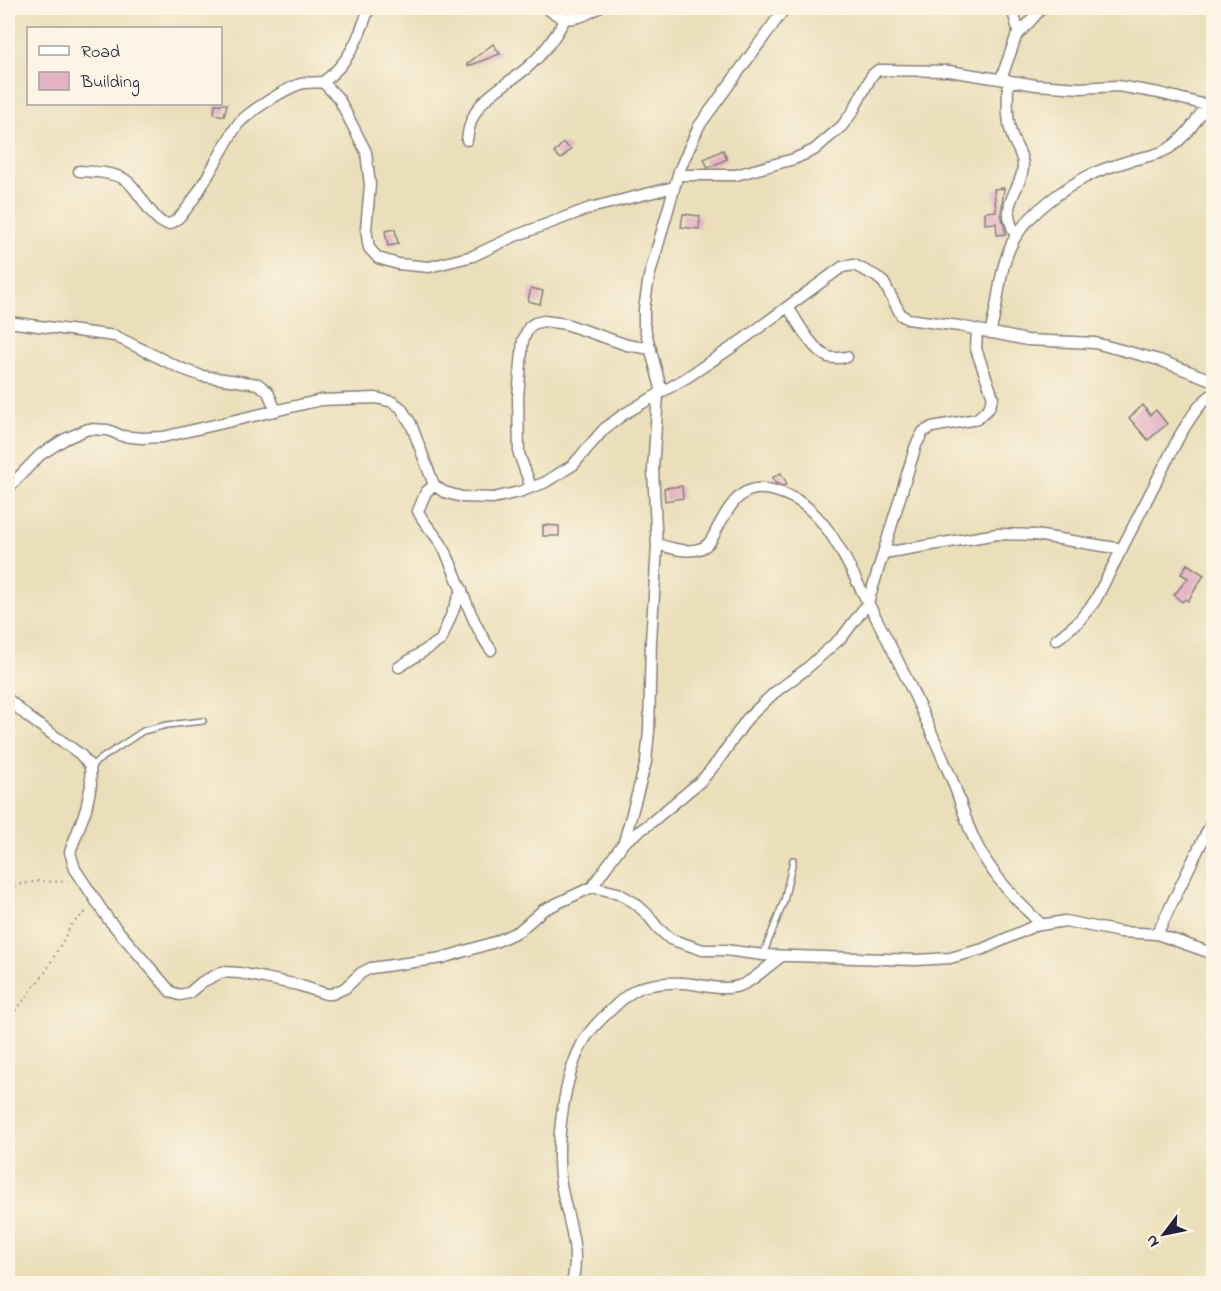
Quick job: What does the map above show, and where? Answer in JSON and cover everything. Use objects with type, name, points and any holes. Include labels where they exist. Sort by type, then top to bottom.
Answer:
[{"type":"street","points":[[79,171],[117,176],[127,180],[157,220],[170,224],[177,220],[188,207],[239,123],[268,100],[304,83],[323,82],[343,65],[356,45],[369,8]]},
{"type":"street","points":[[546,8],[565,19],[573,19],[598,8]]},
{"type":"street","points":[[624,842],[643,772],[649,731],[651,642],[657,544],[653,470],[660,393],[644,325],[649,277],[674,187],[699,126],[785,8]]},
{"type":"street","points":[[1012,8],[1019,33]]},
{"type":"street","points":[[1016,236],[1008,211],[1022,175],[1023,165],[1012,137],[1004,80],[1019,33],[1042,8]]},
{"type":"street","points":[[467,140],[468,125],[487,96],[526,69],[544,52],[554,40],[565,19]]},
{"type":"street","points":[[678,175],[736,175],[794,159],[814,150],[842,126],[853,111],[872,75],[878,70],[949,71],[1036,85],[1080,88],[1118,86],[1159,93],[1203,108],[1214,116]]},
{"type":"street","points":[[323,82],[339,99],[366,153],[370,185],[366,229],[369,248],[378,258],[398,264],[429,267],[473,256],[515,236],[590,208],[674,187]]},
{"type":"street","points":[[990,333],[995,316],[1000,277],[1016,236],[1036,212],[1090,175],[1132,160],[1157,155],[1169,148],[1186,135],[1214,92]]},
{"type":"street","points":[[9,487],[40,455],[88,429],[108,430],[122,436],[163,437],[321,400],[376,398],[393,402],[401,408],[411,424],[434,485],[444,492],[462,497],[493,498],[544,483],[573,465],[604,429],[624,414],[715,359],[831,274],[842,267],[854,265],[867,270],[884,283],[901,315],[908,320],[1027,340],[1095,343],[1159,360],[1214,381]]},
{"type":"street","points":[[788,307],[820,352],[828,357],[847,357]]},
{"type":"street","points":[[531,488],[519,454],[518,397],[523,340],[529,327],[535,322],[544,321],[566,324],[627,345],[651,350]]},
{"type":"street","points":[[8,322],[115,336],[180,368],[202,376],[258,384],[268,392],[276,411]]},
{"type":"street","points":[[8,699],[28,717],[63,741],[90,766],[91,785],[86,809],[70,852],[75,869],[108,919],[171,992],[189,993],[207,978],[222,972],[240,973],[260,979],[298,985],[326,994],[338,992],[361,973],[371,968],[442,958],[508,937],[543,910],[592,887],[624,842],[702,780],[747,719],[774,693],[805,670],[843,636],[868,603],[916,445],[923,432],[932,427],[977,419],[989,408],[993,397],[976,349],[977,330]]},
{"type":"street","points":[[1056,640],[1078,622],[1095,601],[1180,435],[1194,412],[1204,400],[1214,393]]},
{"type":"street","points":[[434,485],[426,492],[418,511],[436,534],[462,589],[474,624],[491,650]]},
{"type":"street","points":[[657,544],[693,551],[703,548],[710,543],[732,503],[741,494],[752,490],[769,490],[789,496],[806,506],[841,551],[893,648],[953,782],[974,840],[993,871],[1015,900],[1041,924]]},
{"type":"street","points":[[884,553],[997,534],[1035,535],[1122,549]]},
{"type":"street","points":[[399,667],[441,640],[462,589]]},
{"type":"street","points":[[1157,934],[1214,817]]},
{"type":"street","points":[[592,887],[618,893],[635,903],[670,939],[703,950],[783,956],[916,960],[950,957],[983,950],[1041,924],[1065,921],[1120,932],[1157,934],[1214,954]]},
{"type":"street","points":[[572,1284],[576,1250],[560,1180],[558,1150],[568,1084],[581,1045],[596,1024],[624,997],[642,987],[683,983],[706,988],[729,988],[745,984],[783,956]]},
{"type":"lane","points":[[90,766],[143,731],[167,725],[203,721]]},
{"type":"lane","points":[[763,955],[784,901],[793,860]]},
{"type":"path","points":[[8,887],[38,881],[63,881],[86,886]]},
{"type":"path","points":[[8,1020],[45,973],[72,924],[96,902]]},
{"type":"building","points":[[493,44],[500,54],[468,66],[467,64]]},
{"type":"building","points":[[227,104],[224,116],[214,114],[215,105]]},
{"type":"building","points":[[563,143],[571,149],[561,159],[554,153]]},
{"type":"building","points":[[723,150],[727,159],[708,168],[704,159]]},
{"type":"building","points":[[1004,188],[1001,214],[1006,234],[997,235],[996,223],[985,224],[985,212],[996,211],[994,189]]},
{"type":"building","points":[[683,214],[700,216],[699,229],[681,227]]},
{"type":"building","points":[[395,229],[398,244],[388,246],[385,231]]},
{"type":"building","points":[[531,288],[543,291],[540,304],[528,301]]},
{"type":"building","points":[[1143,405],[1150,415],[1156,410],[1167,424],[1148,440],[1129,418]]},
{"type":"building","points":[[781,473],[787,484],[784,486],[775,483],[772,478]]},
{"type":"building","points":[[682,486],[683,498],[665,501],[664,488]]},
{"type":"building","points":[[543,525],[559,526],[559,536],[543,536]]},
{"type":"building","points":[[1187,564],[1204,575],[1188,601],[1185,599],[1182,602],[1174,595],[1188,578],[1181,574]]}]
